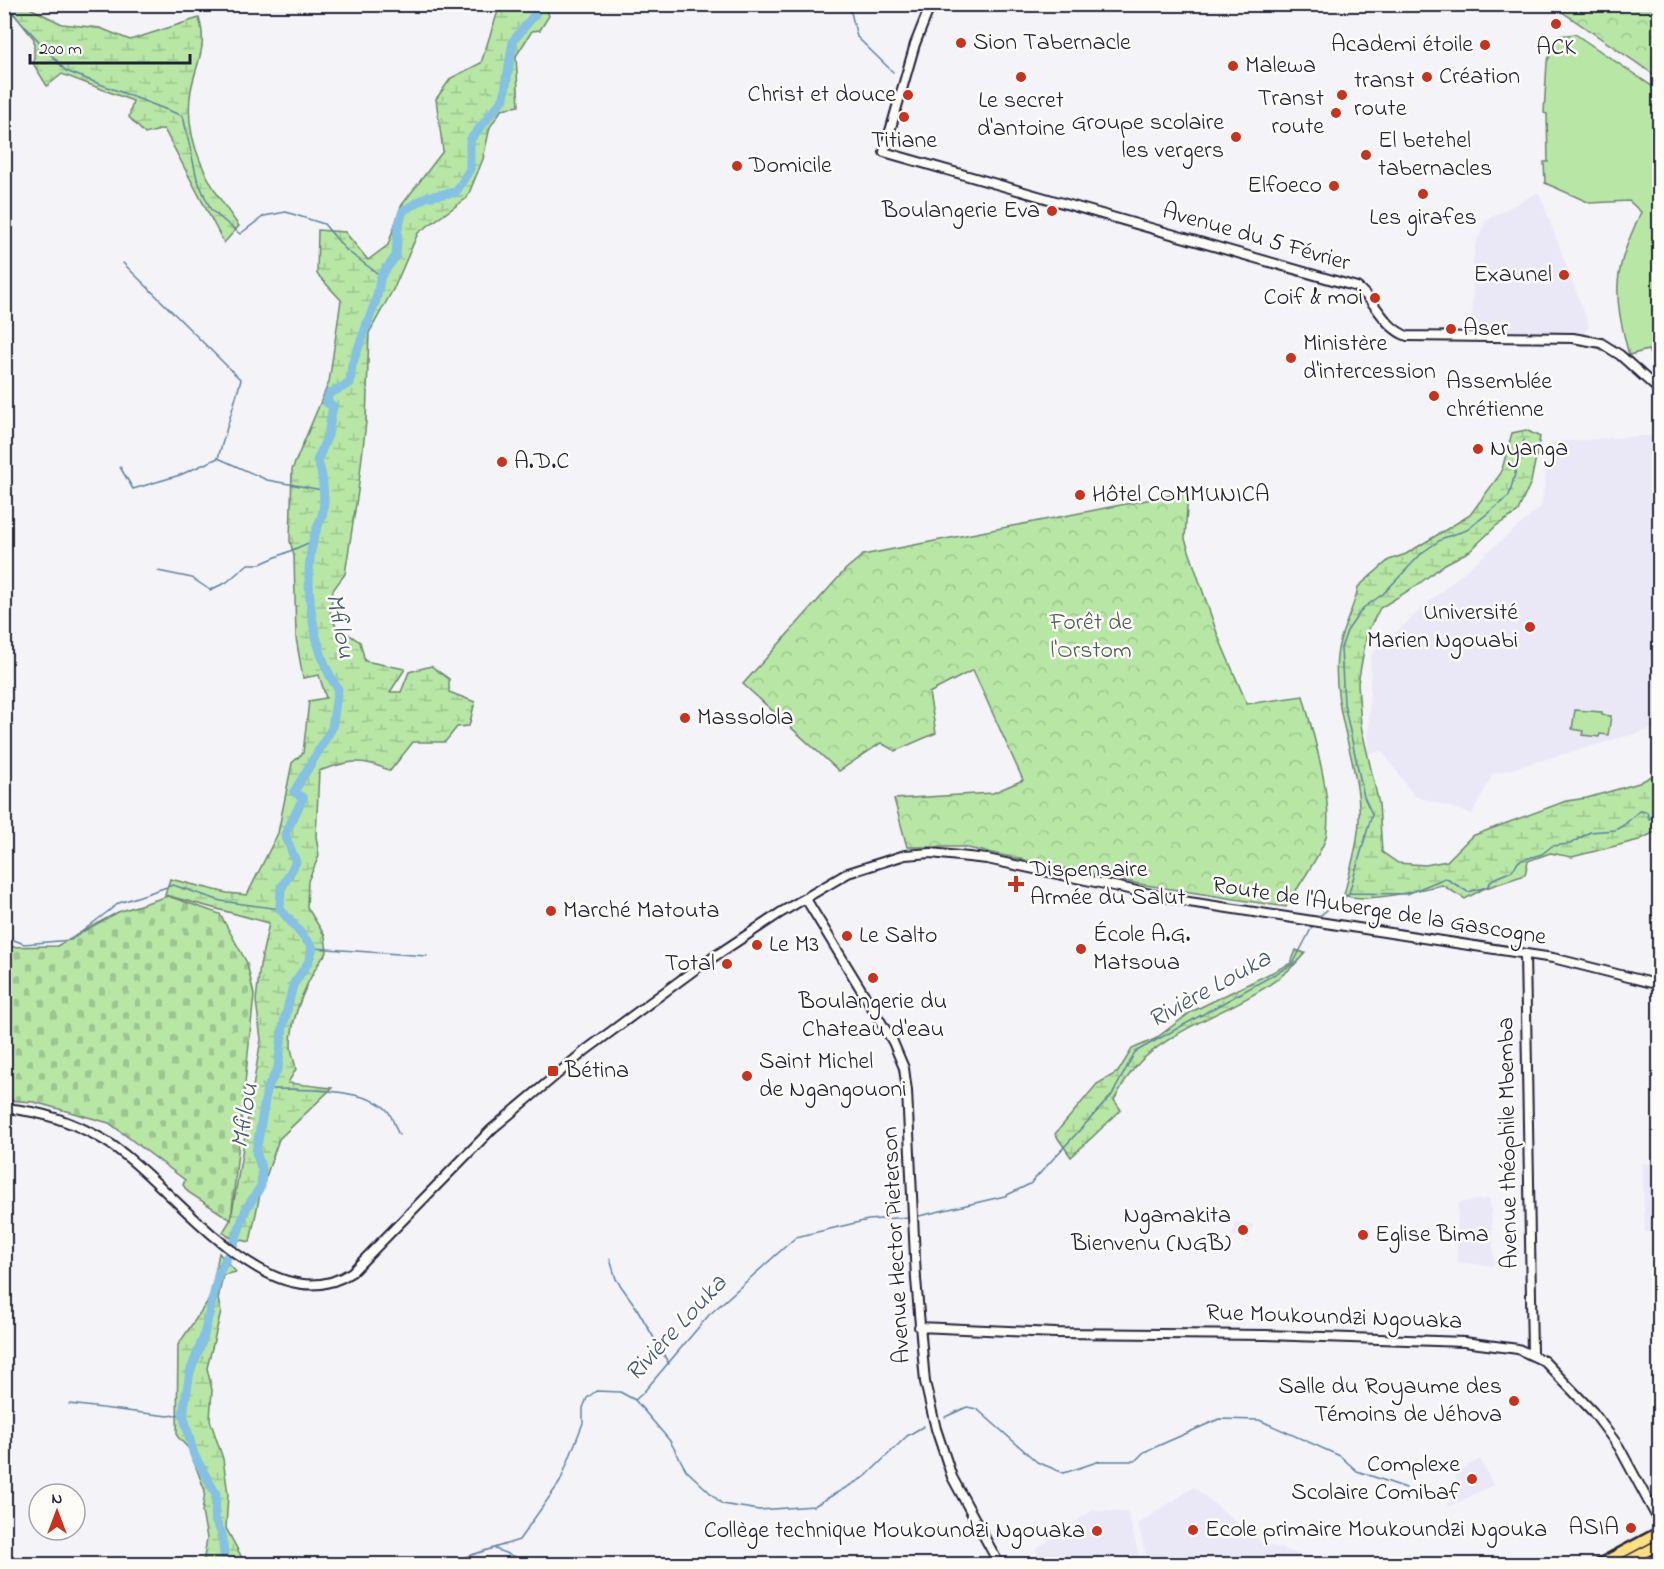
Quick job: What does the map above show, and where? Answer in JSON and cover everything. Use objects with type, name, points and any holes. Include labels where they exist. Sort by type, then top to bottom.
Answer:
[{"type":"main road","points":[[1600,1564],[1659,1532]]},
{"type":"main road","points":[[1622,1564],[1659,1544]]},
{"type":"street","name":"Avenue du 5 Février","points":[[931,4],[915,44],[884,152],[1346,283],[1365,293],[1390,327],[1407,336],[1566,338],[1601,343],[1620,355],[1659,391]]},
{"type":"street","name":"Route de l'Auberge de la Gascogne","points":[[4,1108],[65,1122],[105,1140],[133,1161],[236,1254],[272,1275],[313,1286],[339,1281],[366,1260],[492,1129],[563,1068],[697,968],[848,873],[905,855],[931,853],[987,859],[1190,902],[1525,954],[1659,985]]},
{"type":"street","name":"Avenue Hector Pieterson","points":[[806,899],[893,1042],[904,1068],[919,1327],[925,1382],[945,1457],[964,1501],[999,1564]]},
{"type":"street","name":"Avenue théophile Mbemba","points":[[1525,954],[1532,1353]]},
{"type":"street","name":"Rue Moukoundzi Ngouaka","points":[[919,1327],[1056,1333],[1266,1335],[1464,1342],[1505,1346],[1532,1353],[1544,1361],[1605,1427],[1623,1453],[1659,1522]]},
{"type":"shaded area","points":[[1539,192],[1589,326],[1582,335],[1472,333],[1473,261],[1475,247],[1486,220]]},
{"type":"shaded area","name":"Université Marien Ngouabi","points":[[1659,435],[1659,727],[1493,774],[1472,814],[1414,796],[1382,751],[1368,754],[1371,655],[1432,599],[1541,507],[1550,442]]},
{"type":"shaded area","points":[[1659,1163],[1660,1392],[1654,1393],[1653,1232],[1645,1232],[1642,1164]]},
{"type":"shaded area","points":[[1490,1198],[1494,1264],[1492,1266],[1457,1262],[1458,1203]]},
{"type":"shaded area","name":"Ngamakita Bienvenu (NGB)","points":[[1236,1222],[1253,1225],[1249,1239],[1233,1236]]},
{"type":"shaded area","name":"Complexe Scolaire Comibaf","points":[[1480,1459],[1493,1485],[1447,1508],[1457,1472]]},
{"type":"shaded area","name":"Ecole primaire Moukoundzi Ngouka","points":[[1194,1487],[1263,1543],[1311,1558],[1309,1564],[1148,1564],[1138,1524]]},
{"type":"shaded area","name":"Collège technique Moukoundzi Ngouaka","points":[[1093,1510],[1128,1513],[1141,1564],[1043,1564],[1036,1549]]},
{"type":"green space","points":[[4,5],[24,5],[62,24],[100,28],[130,40],[199,18],[202,46],[191,90],[189,109],[191,127],[195,145],[209,179],[239,226],[224,243],[164,129],[145,134],[129,117],[133,101],[62,74],[47,86],[34,65],[34,39],[14,14],[5,18]]},
{"type":"green space","points":[[500,5],[545,5],[549,16],[540,30],[532,31],[516,56],[519,106],[502,109],[490,127],[483,159],[467,198],[418,233],[395,286],[369,333],[366,422],[358,491],[345,574],[333,590],[330,616],[336,626],[360,642],[365,661],[405,669],[390,692],[401,692],[409,672],[431,666],[449,679],[449,692],[475,702],[469,726],[457,727],[445,742],[413,742],[390,771],[371,764],[355,762],[319,771],[316,836],[319,856],[308,881],[307,907],[325,936],[327,952],[308,983],[294,1021],[291,1045],[296,1069],[288,1083],[332,1088],[279,1139],[260,1194],[250,1242],[229,1237],[223,1232],[231,1219],[261,1039],[256,1001],[260,965],[269,923],[165,895],[170,879],[227,893],[247,895],[278,833],[292,763],[303,753],[309,701],[326,698],[319,675],[303,678],[296,638],[294,556],[290,541],[292,470],[329,382],[341,300],[317,274],[318,230],[345,232],[368,260],[388,245],[401,206],[443,151],[436,99],[451,78],[481,63]]},
{"type":"green space","points":[[1552,5],[1659,5],[1659,78]]},
{"type":"green space","points":[[1575,34],[1659,91],[1659,373],[1648,350],[1629,355],[1618,297],[1620,267],[1641,212],[1629,201],[1590,203],[1545,183],[1544,162],[1548,162],[1547,114],[1544,113],[1547,62],[1559,36]]},
{"type":"green space","points":[[1526,430],[1540,437],[1531,482],[1517,513],[1497,525],[1470,551],[1445,564],[1416,586],[1380,608],[1367,633],[1358,683],[1361,726],[1379,804],[1382,852],[1398,863],[1425,865],[1447,861],[1472,836],[1566,801],[1587,798],[1639,783],[1659,772],[1659,830],[1639,840],[1572,857],[1550,853],[1528,861],[1525,875],[1483,889],[1465,899],[1442,885],[1379,897],[1344,895],[1357,840],[1359,805],[1336,675],[1338,647],[1358,587],[1389,560],[1406,554],[1470,515],[1501,473],[1512,433]]},
{"type":"green space","name":"Forêt de l'Orstom","points":[[1188,492],[1185,539],[1218,636],[1247,704],[1303,696],[1317,748],[1325,789],[1328,826],[1322,847],[1286,907],[1139,884],[963,847],[907,847],[894,799],[993,793],[1023,780],[973,670],[929,693],[936,733],[895,751],[881,743],[839,771],[743,684],[846,569],[863,555]]},
{"type":"green space","points":[[1575,710],[1602,712],[1602,715],[1611,716],[1608,735],[1600,734],[1599,737],[1582,735],[1583,731],[1572,729]]},
{"type":"green space","points":[[168,896],[220,914],[247,963],[254,995],[231,1220],[188,1192],[183,1185],[185,1180],[109,1123],[34,1102],[5,1100],[5,947],[57,946],[118,912]]},
{"type":"green space","points":[[1296,950],[1305,953],[1269,985],[1183,1031],[1143,1059],[1114,1100],[1121,1110],[1071,1157],[1055,1134],[1097,1084],[1118,1072],[1132,1049],[1155,1039],[1191,1012],[1291,963]]},
{"type":"green space","points":[[219,1253],[236,1272],[223,1275],[218,1299],[221,1312],[207,1368],[212,1390],[210,1420],[223,1459],[228,1494],[226,1528],[241,1556],[240,1564],[203,1564],[207,1538],[202,1512],[205,1491],[189,1449],[177,1436],[178,1345],[210,1298]]},
{"type":"waterway","name":"Mfilou","points":[[225,1564],[222,1534],[215,1520],[216,1494],[194,1455],[183,1414],[190,1372],[203,1339],[219,1272],[233,1246],[246,1209],[261,1186],[262,1170],[256,1152],[267,1089],[278,1068],[283,1027],[293,985],[308,963],[313,948],[280,909],[281,889],[296,862],[285,835],[303,798],[294,792],[332,728],[338,689],[329,674],[316,638],[309,578],[314,537],[324,506],[322,477],[317,461],[328,435],[333,406],[326,402],[329,394],[350,383],[352,365],[376,300],[381,276],[396,256],[398,228],[403,211],[426,197],[456,192],[470,169],[470,140],[504,98],[513,41],[535,14],[537,4]]},
{"type":"waterway","points":[[849,4],[857,37],[893,72]]},
{"type":"waterway","points":[[4,9],[14,14],[66,71],[183,116],[197,179],[211,210],[240,234],[264,216],[286,212],[324,224],[346,250],[381,276]]},
{"type":"waterway","points":[[123,263],[241,380],[218,458]]},
{"type":"waterway","points":[[1349,893],[1372,814],[1364,797],[1344,703],[1341,648],[1347,631],[1363,608],[1383,594],[1423,552],[1443,538],[1467,530],[1509,496],[1524,440]]},
{"type":"waterway","points":[[120,467],[133,489],[180,475],[218,458],[267,480],[322,490]]},
{"type":"waterway","points":[[158,571],[192,578],[210,590],[227,582],[248,564],[260,564],[313,541]]},
{"type":"waterway","name":"Rivière Louka","points":[[1318,918],[1349,893],[1407,894],[1445,878],[1468,892],[1487,887],[1493,879],[1512,871],[1519,861],[1542,854],[1552,846],[1570,844],[1590,832],[1615,830],[1639,811],[1647,812],[1649,819],[1660,810]]},
{"type":"waterway","points":[[4,936],[24,944],[71,940],[119,903],[173,885],[221,901],[280,909]]},
{"type":"waterway","name":"Rivière Louka","points":[[919,1216],[1005,1196],[1030,1184],[1112,1095],[1135,1052],[1293,964],[1313,925]]},
{"type":"waterway","points":[[313,948],[427,956]]},
{"type":"waterway","points":[[267,1089],[330,1091],[364,1097],[387,1110],[399,1135]]},
{"type":"waterway","name":"Rivière Louka","points":[[443,1564],[519,1540],[560,1482],[583,1423],[583,1408],[587,1398],[596,1391],[620,1392],[635,1400],[709,1315],[796,1237],[868,1220],[909,1217]]},
{"type":"waterway","points":[[610,1259],[616,1279],[636,1307],[669,1364]]},
{"type":"waterway","points":[[635,1400],[670,1441],[686,1470],[722,1504],[759,1510],[814,1506],[866,1476],[907,1436],[924,1426]]},
{"type":"waterway","points":[[69,1404],[168,1416],[183,1414]]},
{"type":"waterway","points":[[945,1417],[967,1407],[977,1409],[1037,1462],[1064,1473],[1100,1461],[1135,1461],[1144,1452],[1219,1419],[1259,1420],[1340,1456],[1357,1471],[1406,1488]]},
{"type":"waterway","points":[[495,1549],[533,1564]]},
{"type":"waterway","name":"Rivière Louka","points":[[368,1564],[373,1559],[404,1564]]},
{"type":"place","name":"ACK","points":[[1556,24]]},
{"type":"place","name":"Sion Tabernacle","points":[[961,43]]},
{"type":"place","name":"Academi étoile","points":[[1485,45]]},
{"type":"place","name":"Malewa","points":[[1233,66]]},
{"type":"place","name":"Le secret d'antoine","points":[[1021,77]]},
{"type":"place","name":"Création","points":[[1427,77]]},
{"type":"place","name":"Christ et douce","points":[[908,95]]},
{"type":"place","name":"transt route","points":[[1342,95]]},
{"type":"place","name":"Transt route","points":[[1336,113]]},
{"type":"place","name":"Titiane","points":[[904,117]]},
{"type":"place","name":"Groupe scolaire les vergers","points":[[1236,137]]},
{"type":"place","name":"El betehel tabernacles","points":[[1366,155]]},
{"type":"place","name":"Domicile","points":[[737,166]]},
{"type":"place","name":"Elfoeco","points":[[1334,186]]},
{"type":"place","name":"Les girafes","points":[[1423,194]]},
{"type":"place","name":"Boulangerie Eva","points":[[1052,211]]},
{"type":"place","name":"Exaunel","points":[[1564,275]]},
{"type":"place","name":"Coif & moi","points":[[1375,298]]},
{"type":"place","name":"Aser","points":[[1451,329]]},
{"type":"place","name":"Ministère d'intercession","points":[[1291,358]]},
{"type":"place","name":"Assemblée chrétienne","points":[[1434,396]]},
{"type":"place","name":"Nyanga","points":[[1478,449]]},
{"type":"place","name":"A.D.C","points":[[502,462]]},
{"type":"place","name":"Hôtel COMMUNICA","points":[[1080,495]]},
{"type":"place","name":"Université Marien Ngouabi","points":[[1530,627]]},
{"type":"place","name":"Massolola","points":[[685,718]]},
{"type":"place","name":"Dispensaire Armée du Salut","points":[[1016,884]]},
{"type":"place","name":"Marché Matouta","points":[[551,911]]},
{"type":"place","name":"Le Salto","points":[[847,936]]},
{"type":"place","name":"Le M3","points":[[757,945]]},
{"type":"place","name":"École A.G. Matsoua","points":[[1081,949]]},
{"type":"place","name":"Total","points":[[727,964]]},
{"type":"place","name":"Boulangerie du Chateau d'eau","points":[[873,978]]},
{"type":"place","name":"Bétina","points":[[553,1071]]},
{"type":"place","name":"Saint Michel de Ngangouoni","points":[[747,1076]]},
{"type":"place","name":"Ngamakita Bienvenu (NGB)","points":[[1243,1230]]},
{"type":"place","name":"Eglise Bima","points":[[1363,1235]]},
{"type":"place","name":"Salle du Royaume des Témoins de Jéhova","points":[[1514,1401]]},
{"type":"place","name":"Complexe Scolaire Comibaf","points":[[1472,1479]]},
{"type":"place","name":"ASIA","points":[[1631,1528]]},
{"type":"place","name":"Ecole primaire Moukoundzi Ngouka","points":[[1193,1530]]},
{"type":"place","name":"Collège technique Moukoundzi Ngouaka","points":[[1097,1531]]}]
